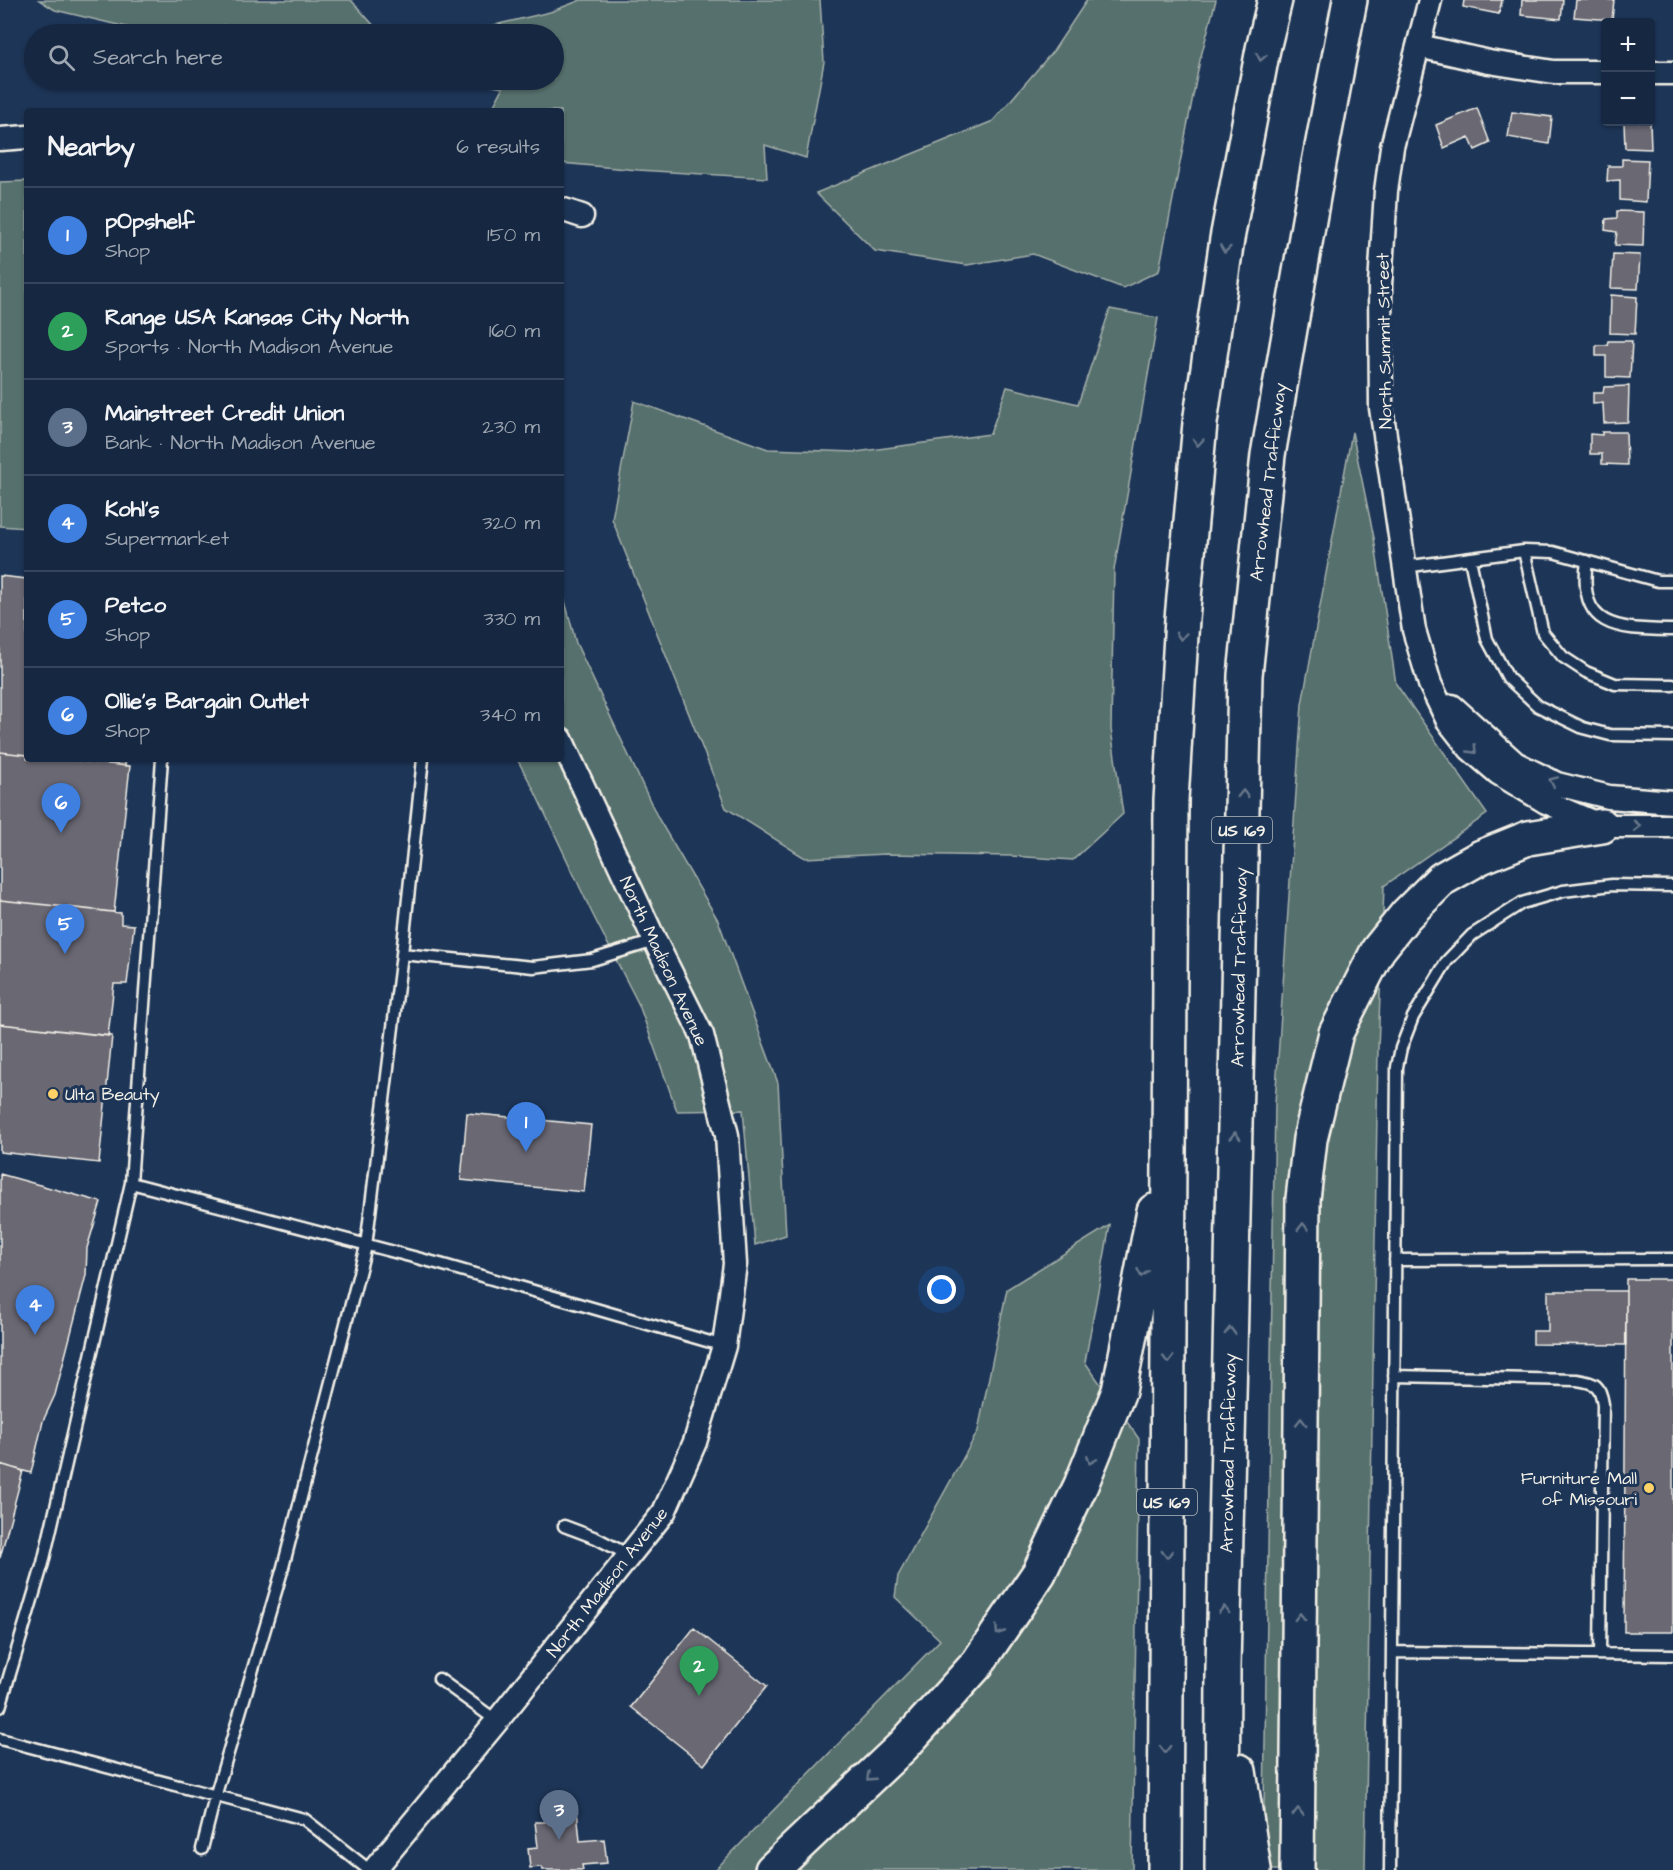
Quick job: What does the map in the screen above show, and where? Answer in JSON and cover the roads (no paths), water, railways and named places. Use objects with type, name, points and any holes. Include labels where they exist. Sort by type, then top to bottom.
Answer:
[{"type":"highway","name":"US 169","points":[[1165,1870],[1171,801],[1182,619],[1200,423],[1227,239],[1263,49],[1275,0]]},
{"type":"highway","name":"Arrowhead Trafficway","points":[[1222,1870],[1223,1668],[1245,675],[1268,455],[1350,0]]},
{"type":"highway","points":[[1297,1870],[1303,1199],[1310,1139],[1336,1033],[1378,950],[1406,915],[1442,879],[1481,857],[1528,838],[1605,812]]},
{"type":"highway","points":[[772,1870],[910,1738],[977,1664],[1039,1572],[1081,1485],[1119,1391],[1169,1133]]},
{"type":"highway","points":[[1223,1668],[1254,1870]]},
{"type":"street","name":"North Summit Street","points":[[1430,0],[1392,147],[1386,191],[1380,285],[1381,408],[1414,630],[1430,684],[1448,721],[1470,749],[1498,773],[1546,802],[1605,812]]},
{"type":"street","points":[[1419,46],[1489,62],[1554,72],[1601,72]]},
{"type":"street","points":[[1655,73],[1673,73]]},
{"type":"street","points":[[0,139],[24,137]]},
{"type":"street","name":"North Madison Avenue","points":[[371,1870],[497,1721],[664,1512],[695,1442],[724,1346],[735,1264],[727,1135],[702,1035],[655,941],[564,746]]},
{"type":"street","points":[[1605,812],[1673,802]]},
{"type":"street","points":[[1605,812],[1673,826]]},
{"type":"lane","points":[[1404,567],[1524,551],[1553,552],[1658,581],[1673,581]]},
{"type":"lane","points":[[1524,551],[1544,633],[1563,657],[1586,672],[1615,684],[1673,685]]},
{"type":"lane","points":[[1470,559],[1487,639],[1508,678],[1538,706],[1583,728],[1610,735],[1673,736]]},
{"type":"lane","points":[[1587,561],[1584,581],[1587,598],[1600,619],[1632,630],[1673,630]]},
{"type":"lane","points":[[0,1707],[44,1563],[131,1182],[162,762]]},
{"type":"lane","points":[[202,1849],[215,1797],[282,1571],[366,1246],[423,762]]},
{"type":"lane","points":[[1390,1870],[1397,1066],[1413,1017],[1447,961],[1472,935],[1522,903],[1563,891],[1612,885],[1673,886]]},
{"type":"lane","points":[[402,954],[533,967],[592,960],[655,941]]},
{"type":"lane","points":[[131,1182],[452,1268],[724,1346]]},
{"type":"lane","points":[[1395,1260],[1673,1258]]},
{"type":"lane","points":[[1394,1376],[1577,1380],[1593,1382],[1601,1391],[1603,1404],[1600,1654]]},
{"type":"lane","points":[[564,1526],[596,1538],[629,1555]]},
{"type":"lane","points":[[1392,1652],[1673,1655]]},
{"type":"lane","points":[[439,1678],[497,1721]]},
{"type":"lane","points":[[0,1739],[304,1819],[371,1870]]},
{"type":"place","name":"Ollie's Bargain Outlet","points":[[61,833]]},
{"type":"place","name":"Petco","points":[[65,954]]},
{"type":"place","name":"Ulta Beauty","points":[[53,1094]]},
{"type":"place","name":"pOpshelf","points":[[526,1152]]},
{"type":"place","name":"Kohl's","points":[[35,1335]]},
{"type":"place","name":"Furniture Mall of Missouri","points":[[1649,1488]]},
{"type":"place","name":"Range USA Kansas City North","points":[[699,1696]]},
{"type":"place","name":"Mainstreet Credit Union","points":[[559,1840]]}]
